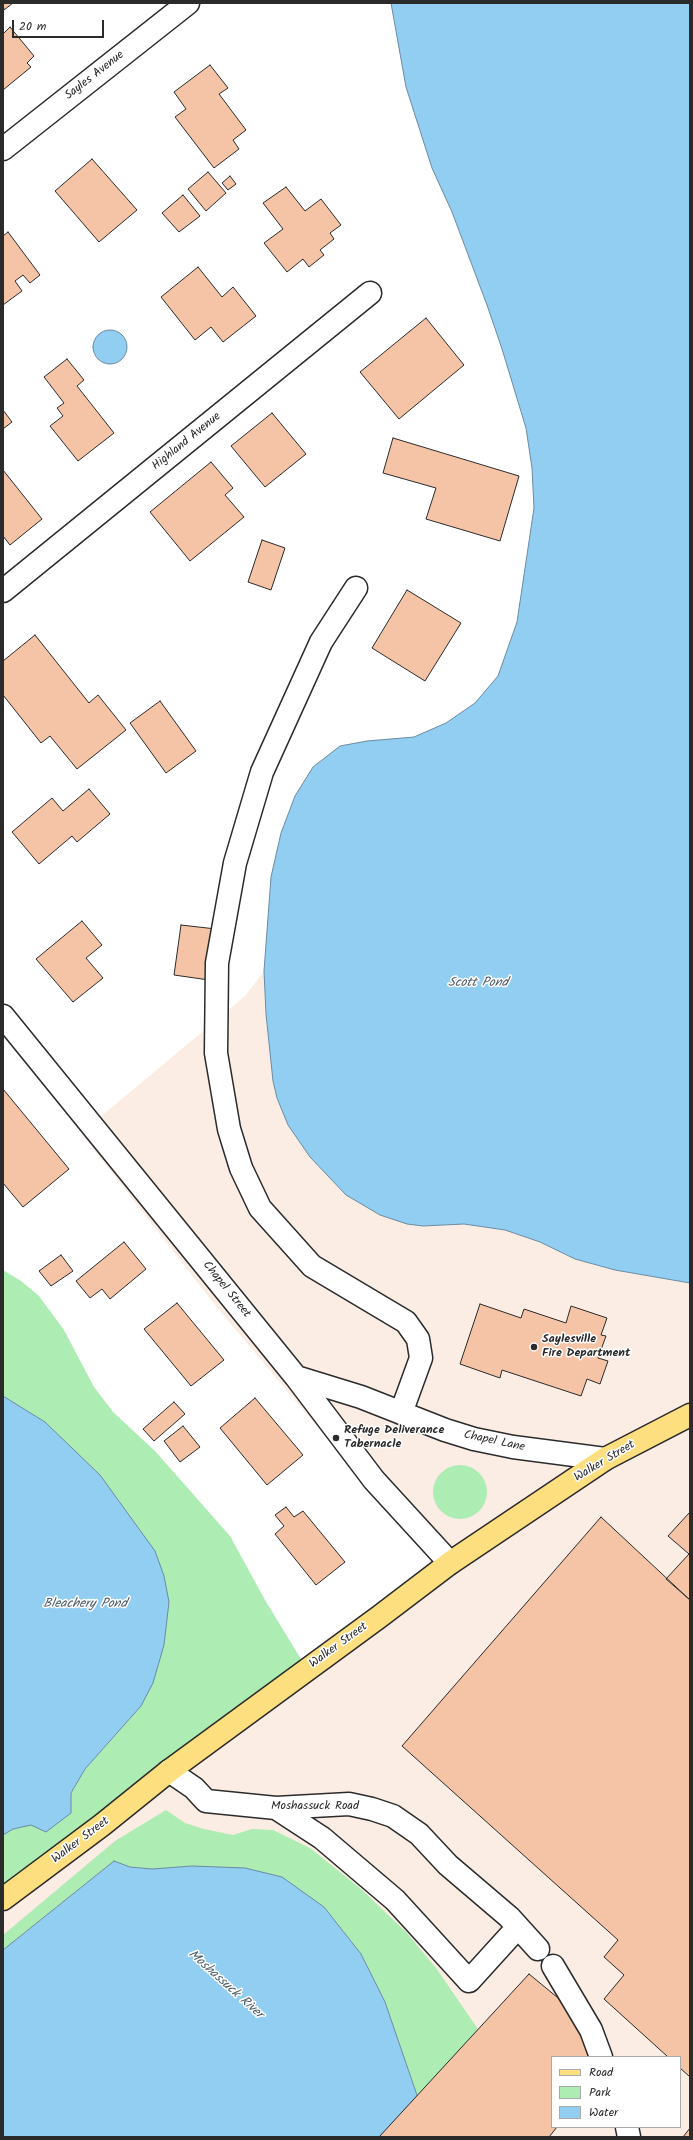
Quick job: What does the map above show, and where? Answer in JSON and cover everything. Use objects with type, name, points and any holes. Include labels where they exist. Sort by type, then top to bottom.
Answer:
[{"type":"main road","name":"Walker Street","points":[[3,1899],[102,1825],[169,1771],[450,1563],[605,1459],[690,1415]]},
{"type":"street","name":"Sayles Avenue","points":[[3,149],[188,3]]},
{"type":"street","name":"Highland Avenue","points":[[3,591],[370,293]]},
{"type":"street","points":[[356,588],[321,642],[262,772],[237,855],[217,963],[216,1053],[229,1129],[241,1168],[260,1208],[312,1266],[406,1322],[418,1339],[421,1358],[401,1413]]},
{"type":"street","name":"Chapel Street","points":[[3,1016],[296,1377],[374,1480],[450,1563]]},
{"type":"street","name":"Chapel Lane","points":[[296,1377],[361,1397],[474,1439],[513,1447],[605,1459]]},
{"type":"street","name":"Moshassuck Road","points":[[169,1771],[194,1788],[206,1801],[276,1808],[349,1804],[372,1808],[393,1816],[419,1834],[448,1865],[518,1927],[538,1949]]},
{"type":"street","points":[[276,1808],[322,1838],[395,1900],[469,1981],[518,1927]]},
{"type":"street","points":[[553,1966],[591,2030],[601,2056]]},
{"type":"shaded area","points":[[264,971],[266,1014],[273,1081],[277,1098],[423,1226],[464,1224],[505,1230],[540,1242],[575,1259],[615,1270],[690,1283],[690,2137],[459,2137],[401,2048],[385,2002],[361,1954],[100,1871],[3,1950],[3,1905],[442,1570],[344,1459],[215,1305],[81,1133],[245,996]]},
{"type":"green space","points":[[3,1270],[21,1281],[39,1296],[64,1330],[94,1387],[113,1412],[155,1451],[230,1536],[265,1600],[310,1674],[3,1905],[3,1835],[13,1829],[71,1813],[71,1793],[85,1769],[141,1706],[45,1422],[3,1396]]},
{"type":"green space","points":[[455,1465],[465,1465],[475,1469],[483,1477],[487,1487],[487,1497],[483,1507],[475,1515],[465,1519],[455,1519],[445,1515],[437,1507],[433,1497],[433,1487],[437,1477],[445,1469]]},
{"type":"green space","points":[[166,1810],[185,1823],[204,1829],[233,1835],[252,1829],[273,1830],[310,1848],[361,1889],[406,1932],[436,1968],[478,2029],[419,2101],[385,2002],[361,1954],[324,1907],[192,1866],[152,1869],[130,1867],[114,1861],[3,1950],[3,1935],[115,1841]]},
{"type":"water","name":"Scott Pond","points":[[391,3],[690,3],[690,1283],[615,1270],[575,1259],[540,1242],[505,1230],[464,1224],[423,1226],[407,1224],[380,1215],[346,1195],[310,1157],[288,1125],[277,1098],[273,1081],[266,1014],[264,971],[271,877],[281,833],[295,796],[313,767],[340,746],[367,741],[414,737],[446,723],[475,703],[498,676],[517,622],[534,508],[532,468],[526,428],[487,305],[452,212],[432,168],[406,87]]},
{"type":"water","points":[[107,330],[113,330],[122,335],[126,341],[126,353],[122,359],[113,364],[107,364],[98,359],[93,350],[93,344],[98,335]]},
{"type":"water","name":"Bleachery Pond","points":[[3,1396],[45,1422],[100,1475],[155,1551],[164,1576],[169,1602],[164,1645],[153,1683],[141,1706],[85,1769],[71,1793],[71,1813],[46,1832],[31,1825],[13,1829],[3,1835]]},
{"type":"water","name":"Moshassuck River","points":[[114,1861],[130,1867],[152,1869],[192,1866],[245,1868],[282,1877],[324,1907],[361,1954],[385,2002],[419,2101],[459,2137],[3,2137],[3,1950]]},
{"type":"building","points":[[3,3],[13,3],[4,10]]},
{"type":"building","points":[[10,27],[34,56],[27,63],[31,67],[3,90],[3,34]]},
{"type":"building","points":[[210,65],[228,88],[219,94],[246,130],[233,140],[239,149],[214,168],[175,117],[186,109],[174,92]]},
{"type":"building","points":[[92,159],[137,210],[99,242],[55,191]]},
{"type":"building","points":[[208,172],[226,193],[206,211],[188,189]]},
{"type":"building","points":[[230,176],[236,184],[228,190],[222,183]]},
{"type":"building","points":[[286,187],[305,211],[321,199],[341,225],[330,233],[334,239],[320,250],[324,255],[309,267],[303,259],[287,272],[264,243],[283,229],[263,203]]},
{"type":"building","points":[[183,195],[200,216],[179,232],[162,213]]},
{"type":"building","points":[[8,232],[40,275],[30,283],[23,275],[15,281],[22,291],[3,305],[3,236]]},
{"type":"building","points":[[198,267],[222,297],[233,287],[256,316],[223,342],[211,327],[195,340],[161,297]]},
{"type":"building","points":[[426,318],[464,365],[399,419],[360,372]]},
{"type":"building","points":[[67,359],[84,380],[77,386],[114,433],[78,461],[50,426],[63,416],[57,408],[64,403],[44,377]]},
{"type":"building","points":[[3,410],[12,422],[3,429]]},
{"type":"building","points":[[272,413],[306,454],[265,487],[231,446]]},
{"type":"building","points":[[393,438],[519,476],[500,541],[426,519],[436,488],[383,473]]},
{"type":"building","points":[[211,462],[233,488],[225,495],[244,517],[190,561],[150,512]]},
{"type":"building","points":[[3,470],[42,519],[10,545],[3,536]]},
{"type":"building","points":[[262,540],[285,548],[271,590],[248,582]]},
{"type":"building","points":[[407,590],[461,623],[425,681],[372,648]]},
{"type":"building","points":[[35,635],[89,703],[98,695],[126,730],[77,769],[50,736],[41,743],[3,695],[3,661]]},
{"type":"building","points":[[160,701],[196,751],[166,773],[130,723]]},
{"type":"building","points":[[89,789],[110,814],[77,842],[72,836],[39,864],[12,832],[52,798],[63,811]]},
{"type":"building","points":[[82,921],[102,945],[86,958],[103,978],[73,1002],[36,959]]},
{"type":"building","points":[[181,925],[216,929],[209,980],[174,975]]},
{"type":"building","points":[[3,1089],[69,1169],[23,1207],[3,1183]]},
{"type":"building","points":[[124,1242],[146,1269],[110,1299],[102,1289],[90,1298],[76,1281]]},
{"type":"building","points":[[61,1255],[73,1271],[51,1286],[39,1271]]},
{"type":"building","points":[[177,1303],[224,1360],[191,1386],[144,1329]]},
{"type":"building","name":"Saylesville Fire Department","points":[[480,1304],[521,1318],[524,1309],[566,1323],[571,1306],[607,1318],[601,1335],[606,1336],[598,1358],[608,1361],[600,1384],[587,1379],[581,1396],[502,1370],[500,1378],[460,1364]]},
{"type":"building","points":[[255,1398],[303,1455],[267,1485],[220,1428]]},
{"type":"building","points":[[174,1402],[185,1414],[154,1441],[143,1429]]},
{"type":"building","points":[[183,1426],[200,1447],[180,1462],[164,1441]]},
{"type":"building","points":[[286,1507],[294,1517],[303,1511],[345,1562],[316,1585],[275,1534],[284,1526],[275,1515]]},
{"type":"building","points":[[690,1512],[690,1600],[666,1579],[689,1554],[668,1536]]},
{"type":"building","points":[[601,1517],[690,1600],[690,2077],[681,2069],[681,2056],[667,2056],[604,1999],[624,1975],[604,1957],[618,1940],[402,1746]]},
{"type":"building","points":[[529,1974],[580,2016],[593,2056],[551,2056],[551,2128],[556,2128],[549,2137],[379,2137]]},
{"type":"building","points":[[690,2128],[690,2137],[683,2137]]},
{"type":"place","name":"Saylesville Fire Department","points":[[534,1347]]},
{"type":"place","name":"Refuge Deliverance Tabernacle","points":[[336,1438]]}]
